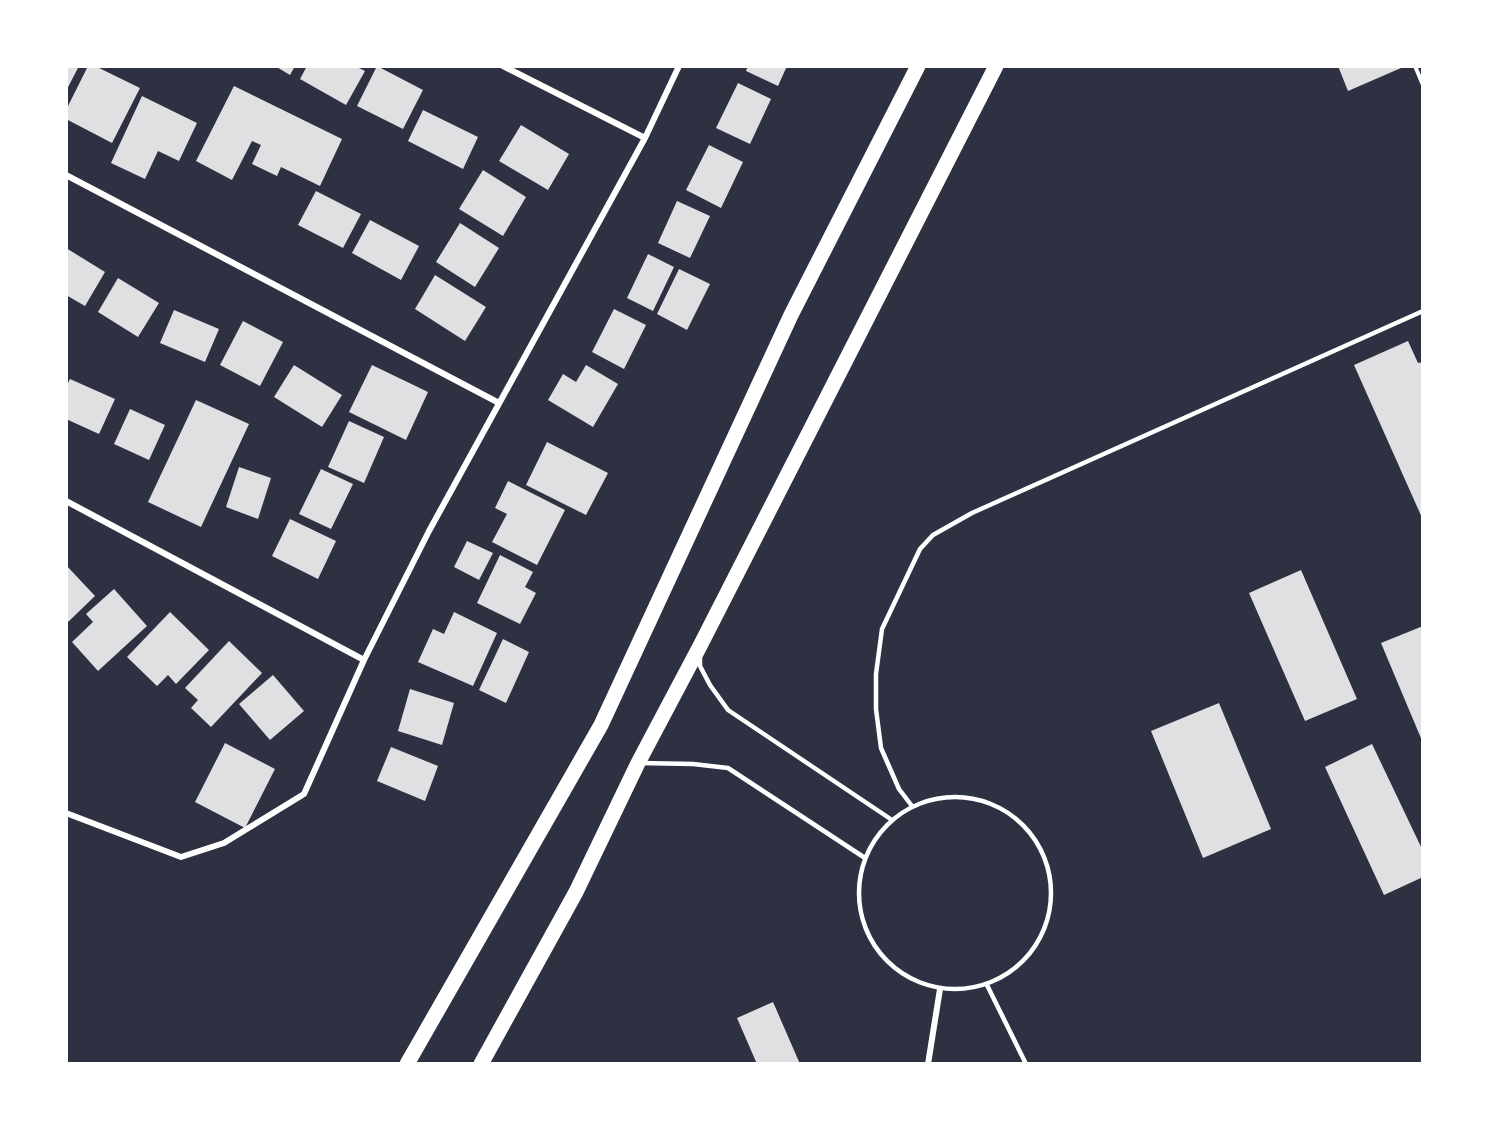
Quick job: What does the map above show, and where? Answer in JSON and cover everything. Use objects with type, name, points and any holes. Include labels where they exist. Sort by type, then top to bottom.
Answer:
[{"type":"main road","points":[[408,1064],[601,724],[790,315],[918,66]]},
{"type":"main road","points":[[481,1064],[576,892],[638,763],[996,66]]},
{"type":"street","points":[[503,66],[645,138]]},
{"type":"street","points":[[66,813],[181,857],[224,843],[304,794],[364,660],[499,403],[645,138],[679,66]]},
{"type":"street","points":[[66,175],[499,403]]},
{"type":"street","points":[[66,501],[364,660]]},
{"type":"street","points":[[928,1064],[940,989]]},
{"type":"lane","points":[[912,806],[899,789],[881,748],[876,709],[876,674],[882,628],[920,549],[933,535],[972,513],[1423,311]]},
{"type":"lane","points":[[700,646],[700,666],[728,710],[892,820]]},
{"type":"lane","points":[[638,763],[693,764],[728,768],[865,858]]},
{"type":"lane","points":[[959,796],[983,800],[1005,810],[1024,825],[1039,844],[1048,867],[1052,891],[1050,915],[1041,938],[1028,958],[1009,974],[987,985],[963,990],[940,989],[916,982],[895,969],[878,951],[866,930],[859,882],[865,858],[876,838],[892,820],[912,806],[934,798],[959,796]]},
{"type":"lane","points":[[987,985],[1026,1064]]},
{"type":"path","points":[[1415,66],[1423,85]]},
{"type":"building","points":[[66,66],[79,66],[66,91]]},
{"type":"building","points":[[88,66],[95,66],[140,88],[112,143],[66,119],[66,110]]},
{"type":"building","points":[[275,66],[295,66],[290,75]]},
{"type":"building","points":[[307,66],[355,66],[365,71],[346,105],[300,79]]},
{"type":"building","points":[[377,66],[423,90],[403,129],[357,106]]},
{"type":"building","points":[[748,66],[787,66],[778,86],[746,71]]},
{"type":"building","points":[[1338,66],[1400,66],[1401,68],[1348,91]]},
{"type":"building","points":[[738,83],[771,99],[750,144],[716,128]]},
{"type":"building","points":[[234,86],[342,139],[320,186],[281,167],[277,176],[252,164],[261,145],[252,141],[232,180],[196,161]]},
{"type":"building","points":[[142,96],[197,123],[179,161],[158,151],[145,179],[111,163]]},
{"type":"building","points":[[423,110],[478,137],[463,169],[408,141]]},
{"type":"building","points":[[521,125],[569,154],[548,190],[499,161]]},
{"type":"building","points":[[709,145],[743,162],[721,208],[686,190]]},
{"type":"building","points":[[483,170],[526,197],[503,236],[459,209]]},
{"type":"building","points":[[316,191],[361,214],[343,248],[298,225]]},
{"type":"building","points":[[677,201],[710,216],[690,258],[658,243]]},
{"type":"building","points":[[370,220],[419,246],[401,280],[352,253]]},
{"type":"building","points":[[460,223],[499,248],[475,287],[436,262]]},
{"type":"building","points":[[66,248],[105,272],[85,306],[66,295]]},
{"type":"building","points":[[648,254],[674,267],[653,311],[627,298]]},
{"type":"building","points":[[679,269],[710,284],[687,330],[657,314]]},
{"type":"building","points":[[435,275],[486,307],[465,341],[415,309]]},
{"type":"building","points":[[118,278],[159,303],[138,337],[98,312]]},
{"type":"building","points":[[614,309],[646,325],[624,369],[592,352]]},
{"type":"building","points":[[174,310],[219,329],[205,362],[160,343]]},
{"type":"building","points":[[243,321],[283,342],[260,386],[220,365]]},
{"type":"building","points":[[1408,341],[1418,363],[1423,362],[1423,520],[1354,365]]},
{"type":"building","points":[[294,365],[342,395],[322,427],[274,397]]},
{"type":"building","points":[[372,365],[428,392],[406,440],[349,412]]},
{"type":"building","points":[[586,365],[618,384],[593,427],[548,400],[563,374],[576,382]]},
{"type":"building","points":[[70,379],[115,399],[99,434],[66,419],[66,387]]},
{"type":"building","points":[[196,400],[249,424],[201,527],[148,502]]},
{"type":"building","points":[[130,409],[165,425],[149,460],[114,444]]},
{"type":"building","points":[[349,421],[384,437],[364,483],[328,467]]},
{"type":"building","points":[[547,442],[608,473],[586,515],[526,485]]},
{"type":"building","points":[[239,467],[271,478],[258,519],[226,507]]},
{"type":"building","points":[[321,469],[353,484],[331,529],[299,514]]},
{"type":"building","points":[[508,481],[565,510],[537,565],[492,542],[507,514],[495,508]]},
{"type":"building","points":[[290,519],[336,541],[318,579],[272,556]]},
{"type":"building","points":[[467,541],[493,553],[479,580],[454,567]]},
{"type":"building","points":[[500,555],[533,572],[525,587],[536,593],[520,624],[477,603]]},
{"type":"building","points":[[66,565],[95,596],[68,622],[66,620]]},
{"type":"building","points":[[1301,570],[1357,699],[1305,721],[1249,593]]},
{"type":"building","points":[[114,589],[147,626],[98,671],[72,642],[93,622],[86,614]]},
{"type":"building","points":[[170,612],[209,650],[176,684],[168,675],[157,686],[127,657]]},
{"type":"building","points":[[454,612],[497,633],[473,686],[418,662],[433,629],[444,634]]},
{"type":"building","points":[[1423,626],[1423,743],[1381,643]]},
{"type":"building","points":[[503,639],[529,652],[506,703],[479,690]]},
{"type":"building","points":[[229,641],[262,673],[211,727],[191,708],[198,700],[185,688]]},
{"type":"building","points":[[273,675],[304,711],[270,740],[239,704]]},
{"type":"building","points":[[410,689],[454,703],[442,745],[398,731]]},
{"type":"building","points":[[1219,703],[1271,829],[1203,858],[1151,731]]},
{"type":"building","points":[[225,743],[275,769],[245,828],[195,802]]},
{"type":"building","points":[[1372,744],[1423,851],[1423,877],[1384,895],[1325,767]]},
{"type":"building","points":[[391,747],[438,766],[425,801],[377,781]]},
{"type":"building","points":[[773,1002],[800,1064],[757,1064],[737,1018]]}]
